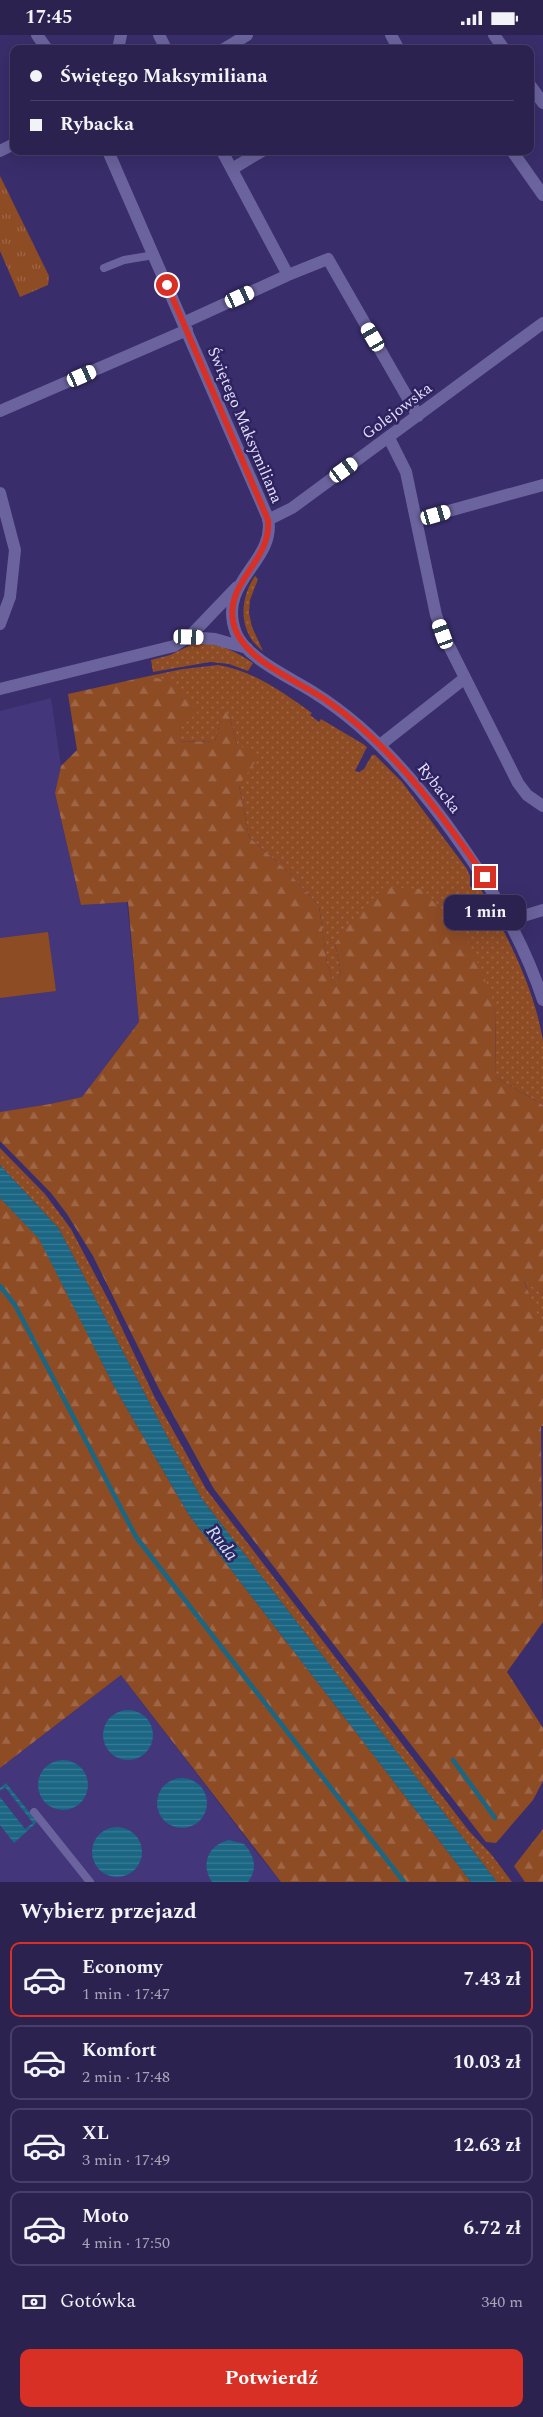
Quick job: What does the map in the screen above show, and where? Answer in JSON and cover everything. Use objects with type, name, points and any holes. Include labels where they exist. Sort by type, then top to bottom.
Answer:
[{"type":"street","points":[[231,45],[247,35]]},
{"type":"street","points":[[534,91],[543,103]]},
{"type":"street","name":"Świętego Maksymiliana","points":[[110,155],[268,520],[268,535],[263,547],[238,586]]},
{"type":"street","points":[[224,155],[288,275]]},
{"type":"street","points":[[232,169],[255,155]]},
{"type":"street","points":[[515,155],[543,195]]},
{"type":"street","points":[[0,411],[185,326],[288,275],[328,259],[418,416]]},
{"type":"street","name":"Golejowska","points":[[268,520],[284,514],[543,323]]},
{"type":"street","points":[[389,438],[406,472],[436,615],[465,678],[518,783],[528,795],[543,805]]},
{"type":"street","points":[[416,520],[543,485]]},
{"type":"street","points":[[0,493],[15,550],[10,597],[0,624]]},
{"type":"street","points":[[0,689],[147,655],[174,646],[189,637],[238,586]]},
{"type":"street","name":"Rybacka","points":[[238,586],[234,595],[233,620],[237,634],[247,648]]},
{"type":"street","name":"Rybacka","points":[[189,637],[215,639],[247,648],[335,707],[380,745],[408,774],[485,877],[510,920],[539,978],[543,1000]]},
{"type":"street","points":[[380,745],[465,678]]},
{"type":"street","points":[[510,920],[543,910]]},
{"type":"lane","points":[[104,268],[124,260],[154,255]]},
{"type":"lane","points":[[34,1812],[86,1880]]},
{"type":"shaded area","points":[[51,698],[61,766],[55,793],[81,905],[127,902],[139,1022],[82,1097],[0,1112],[0,711]]},
{"type":"shaded area","points":[[121,1675],[281,1882],[0,1882],[0,1768]]},
{"type":"green space","points":[[0,176],[49,276],[48,285],[20,297],[0,251]]},
{"type":"green space","points":[[255,576],[258,579],[250,600],[249,613],[252,627],[263,651],[255,644],[245,625],[244,605],[246,595]]},
{"type":"green space","points":[[195,643],[211,644],[226,648],[253,663],[248,671],[229,664],[210,662],[153,672],[151,660],[170,655]]},
{"type":"green space","points":[[218,665],[243,672],[267,683],[312,713],[310,715],[319,722],[321,719],[367,747],[355,771],[359,772],[364,769],[372,755],[375,755],[402,782],[467,869],[470,876],[470,886],[474,890],[479,886],[509,941],[533,1000],[543,1041],[543,1105],[495,1077],[496,1008],[335,944],[341,972],[335,988],[327,963],[319,906],[286,870],[249,837],[239,785],[237,745],[230,718],[224,710],[215,741],[173,742],[181,727],[149,676],[183,669]]},
{"type":"green space","points":[[149,676],[168,681],[198,712],[181,727],[174,742],[215,741],[224,709],[230,718],[237,745],[260,755],[239,785],[249,837],[286,870],[319,906],[327,963],[335,987],[341,972],[335,944],[348,925],[384,887],[422,889],[467,940],[496,1008],[495,1077],[543,1105],[543,1294],[524,1281],[543,1328],[543,1426],[541,1426],[543,1622],[507,1672],[543,1728],[543,1781],[533,1800],[496,1843],[486,1842],[214,1489],[159,1389],[93,1256],[67,1214],[51,1193],[0,1141],[0,1112],[82,1097],[139,1022],[128,902],[81,905],[55,793],[61,766],[77,750],[68,694]]},
{"type":"green space","points":[[48,932],[56,991],[0,998],[0,938]]},
{"type":"green space","points":[[0,1148],[45,1194],[71,1229],[111,1305],[155,1398],[206,1489],[469,1831],[491,1854],[512,1882],[497,1882],[202,1499],[171,1444],[59,1229],[0,1165]]},
{"type":"green space","points":[[0,1198],[39,1238],[115,1388],[189,1515],[471,1882],[281,1882],[121,1675],[0,1768]]},
{"type":"green space","points":[[524,1280],[543,1294],[543,1328],[541,1326]]},
{"type":"green space","points":[[543,1829],[543,1882],[525,1882],[514,1866]]},
{"type":"water","name":"Ruda","points":[[0,1165],[59,1229],[171,1444],[202,1499],[497,1882],[471,1882],[189,1515],[115,1388],[39,1239],[0,1198]]},
{"type":"water","points":[[128,1710],[137,1712],[148,1721],[153,1735],[151,1744],[142,1755],[128,1760],[119,1758],[108,1749],[103,1735],[105,1726],[114,1715]]},
{"type":"water","points":[[63,1760],[72,1762],[83,1771],[88,1785],[86,1794],[77,1805],[63,1810],[54,1808],[43,1799],[38,1785],[40,1776],[49,1765]]},
{"type":"water","points":[[182,1778],[191,1780],[202,1789],[207,1803],[205,1812],[196,1823],[182,1828],[173,1826],[162,1817],[157,1803],[159,1794],[168,1783]]},
{"type":"water","points":[[6,1783],[37,1822],[14,1843],[0,1825],[0,1797],[25,1829],[33,1823],[5,1787],[0,1791],[0,1788]]},
{"type":"water","points":[[117,1827],[126,1829],[137,1838],[142,1852],[140,1861],[131,1872],[117,1877],[108,1875],[97,1866],[92,1852],[94,1843],[103,1832]]},
{"type":"water","points":[[229,1840],[244,1844],[251,1853],[254,1867],[248,1882],[212,1882],[208,1875],[207,1862],[211,1851],[216,1846]]},
{"type":"waterway","points":[[0,1286],[15,1305],[136,1537],[404,1882]]},
{"type":"waterway","points":[[453,1760],[495,1818]]},
{"type":"route","points":[[167,285],[255,485],[268,520],[268,535],[263,547],[234,595],[233,620],[239,639],[252,653],[335,707],[372,737],[404,769],[485,877]]}]
